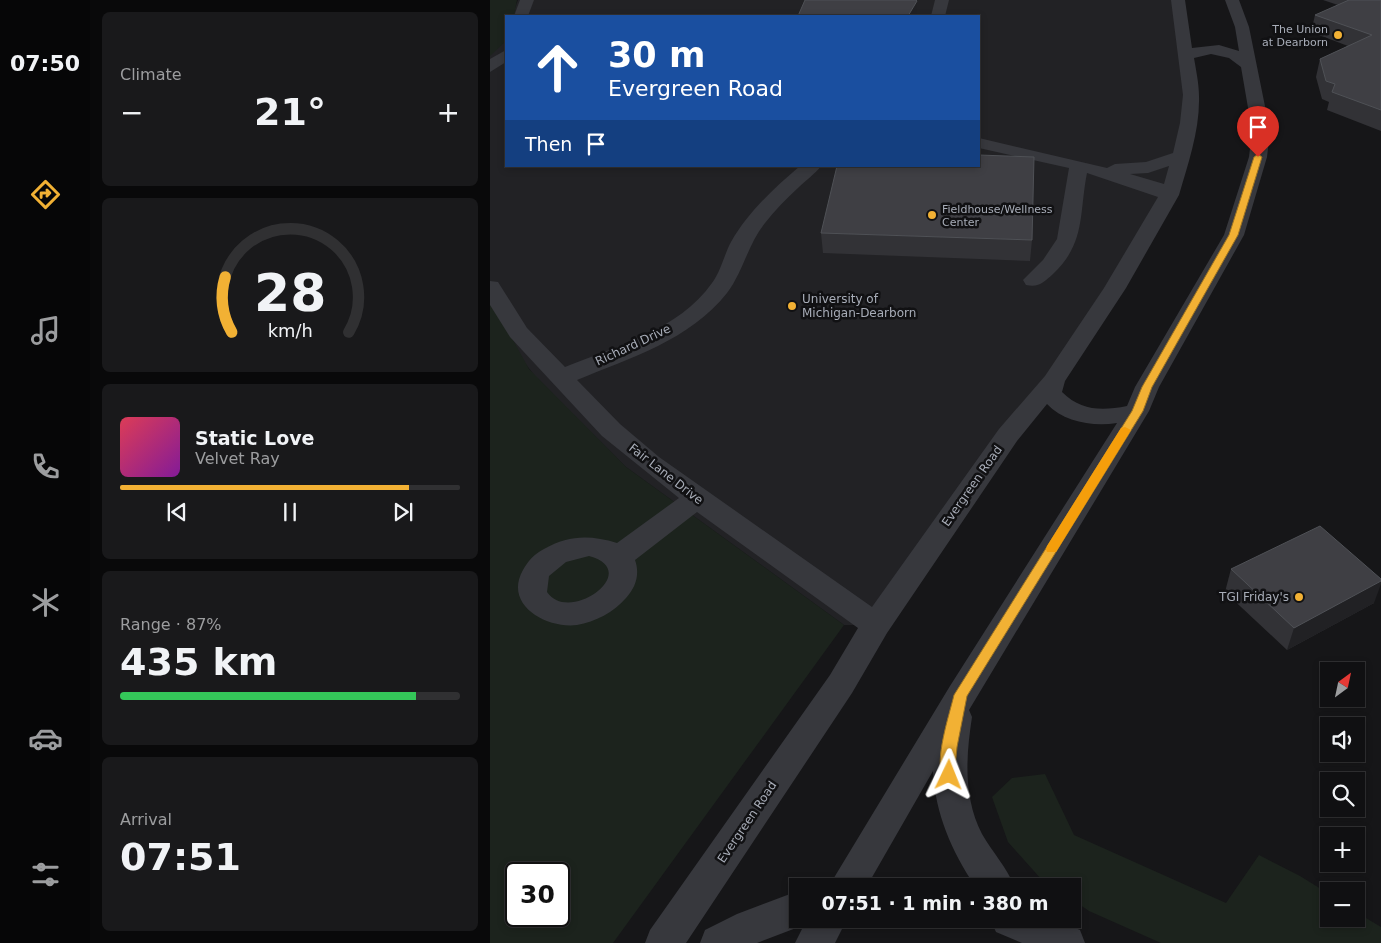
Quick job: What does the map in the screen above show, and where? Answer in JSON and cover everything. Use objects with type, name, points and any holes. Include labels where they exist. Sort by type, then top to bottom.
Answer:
[{"type":"street","points":[[521,15],[528,0]]},
{"type":"street","points":[[938,15],[942,0]]},
{"type":"street","name":"Evergreen Road","points":[[664,943],[841,684],[876,625],[1008,435],[1053,381],[1115,288],[1127,264],[1169,195],[1189,123],[1191,95],[1178,0]]},
{"type":"street","points":[[852,878],[961,695],[1137,411],[1147,387],[1234,235],[1246,202],[1258,157],[1260,131],[1242,27],[1232,0]]},
{"type":"street","points":[[1186,55],[1208,49],[1220,49],[1238,55],[1249,65]]},
{"type":"street","points":[[490,67],[505,57]]},
{"type":"street","points":[[980,143],[1080,165],[1159,189],[1169,195]]},
{"type":"street","points":[[1080,165],[1121,170],[1148,167],[1180,157]]},
{"type":"street","points":[[1034,280],[1054,264],[1064,250],[1070,235],[1076,179],[1080,165]]},
{"type":"street","name":"Richard Drive","points":[[560,378],[654,338],[680,324],[700,308],[725,281],[734,256],[756,222],[778,197],[811,167]]},
{"type":"street","name":"Fair Lane Drive","points":[[490,286],[518,332],[611,430],[650,463],[697,498],[876,625]]},
{"type":"street","points":[[1053,381],[1050,393],[1058,402],[1072,412],[1088,417],[1108,418],[1137,411]]},
{"type":"street","points":[[619,557],[697,498]]},
{"type":"street","points":[[961,695],[950,747],[949,775],[953,804],[966,840],[978,862],[990,878]]},
{"type":"street","points":[[719,943],[750,927],[789,912]]},
{"type":"street","points":[[814,943],[823,928]]},
{"type":"street","points":[[1035,928],[1050,933]]},
{"type":"shaded area","points":[[490,0],[517,0],[514,15],[505,15],[505,42],[490,56]]},
{"type":"shaded area","name":"University of Michigan-Dearborn","points":[[518,0],[1176,0],[1188,95],[1173,170],[1123,263],[876,625],[844,625],[626,467],[538,380],[490,318],[490,48],[505,32],[505,167],[980,167],[980,15],[512,15]]},
{"type":"shaded area","points":[[490,298],[529,369],[626,467],[844,625],[613,943],[490,943]]},
{"type":"shaded area","points":[[1045,774],[1074,835],[1226,903],[1259,855],[1320,888],[1320,927],[1365,927],[1365,917],[1381,927],[1381,943],[1161,943],[1089,911],[1081,906],[1081,878],[1040,878],[1008,842],[992,797],[1012,778]]},
{"type":"building","points":[[805,0],[917,1],[909,15],[798,15]]},
{"type":"building","points":[[1349,0],[1381,0],[1381,110],[1332,92],[1335,84],[1326,81],[1320,59],[1372,35],[1315,15]]},
{"type":"building","name":"Fieldhouse/Wellness Center","points":[[980,155],[1034,157],[1032,240],[821,233],[837,167],[980,167]]},
{"type":"building","points":[[1320,526],[1381,581],[1294,628],[1231,569]]},
{"type":"slow traffic","points":[[1052,549],[1125,430]]},
{"type":"place","name":"The Union at Dearborn","points":[[1338,35]]},
{"type":"place","name":"Fieldhouse/Wellness Center","points":[[932,215]]},
{"type":"place","name":"University of Michigan-Dearborn","points":[[792,306]]},
{"type":"place","name":"TGI Friday's","points":[[1299,597]]},
{"type":"route","points":[[949,775],[950,747],[961,695],[1137,411],[1147,387],[1234,235],[1246,202],[1258,157]]}]
